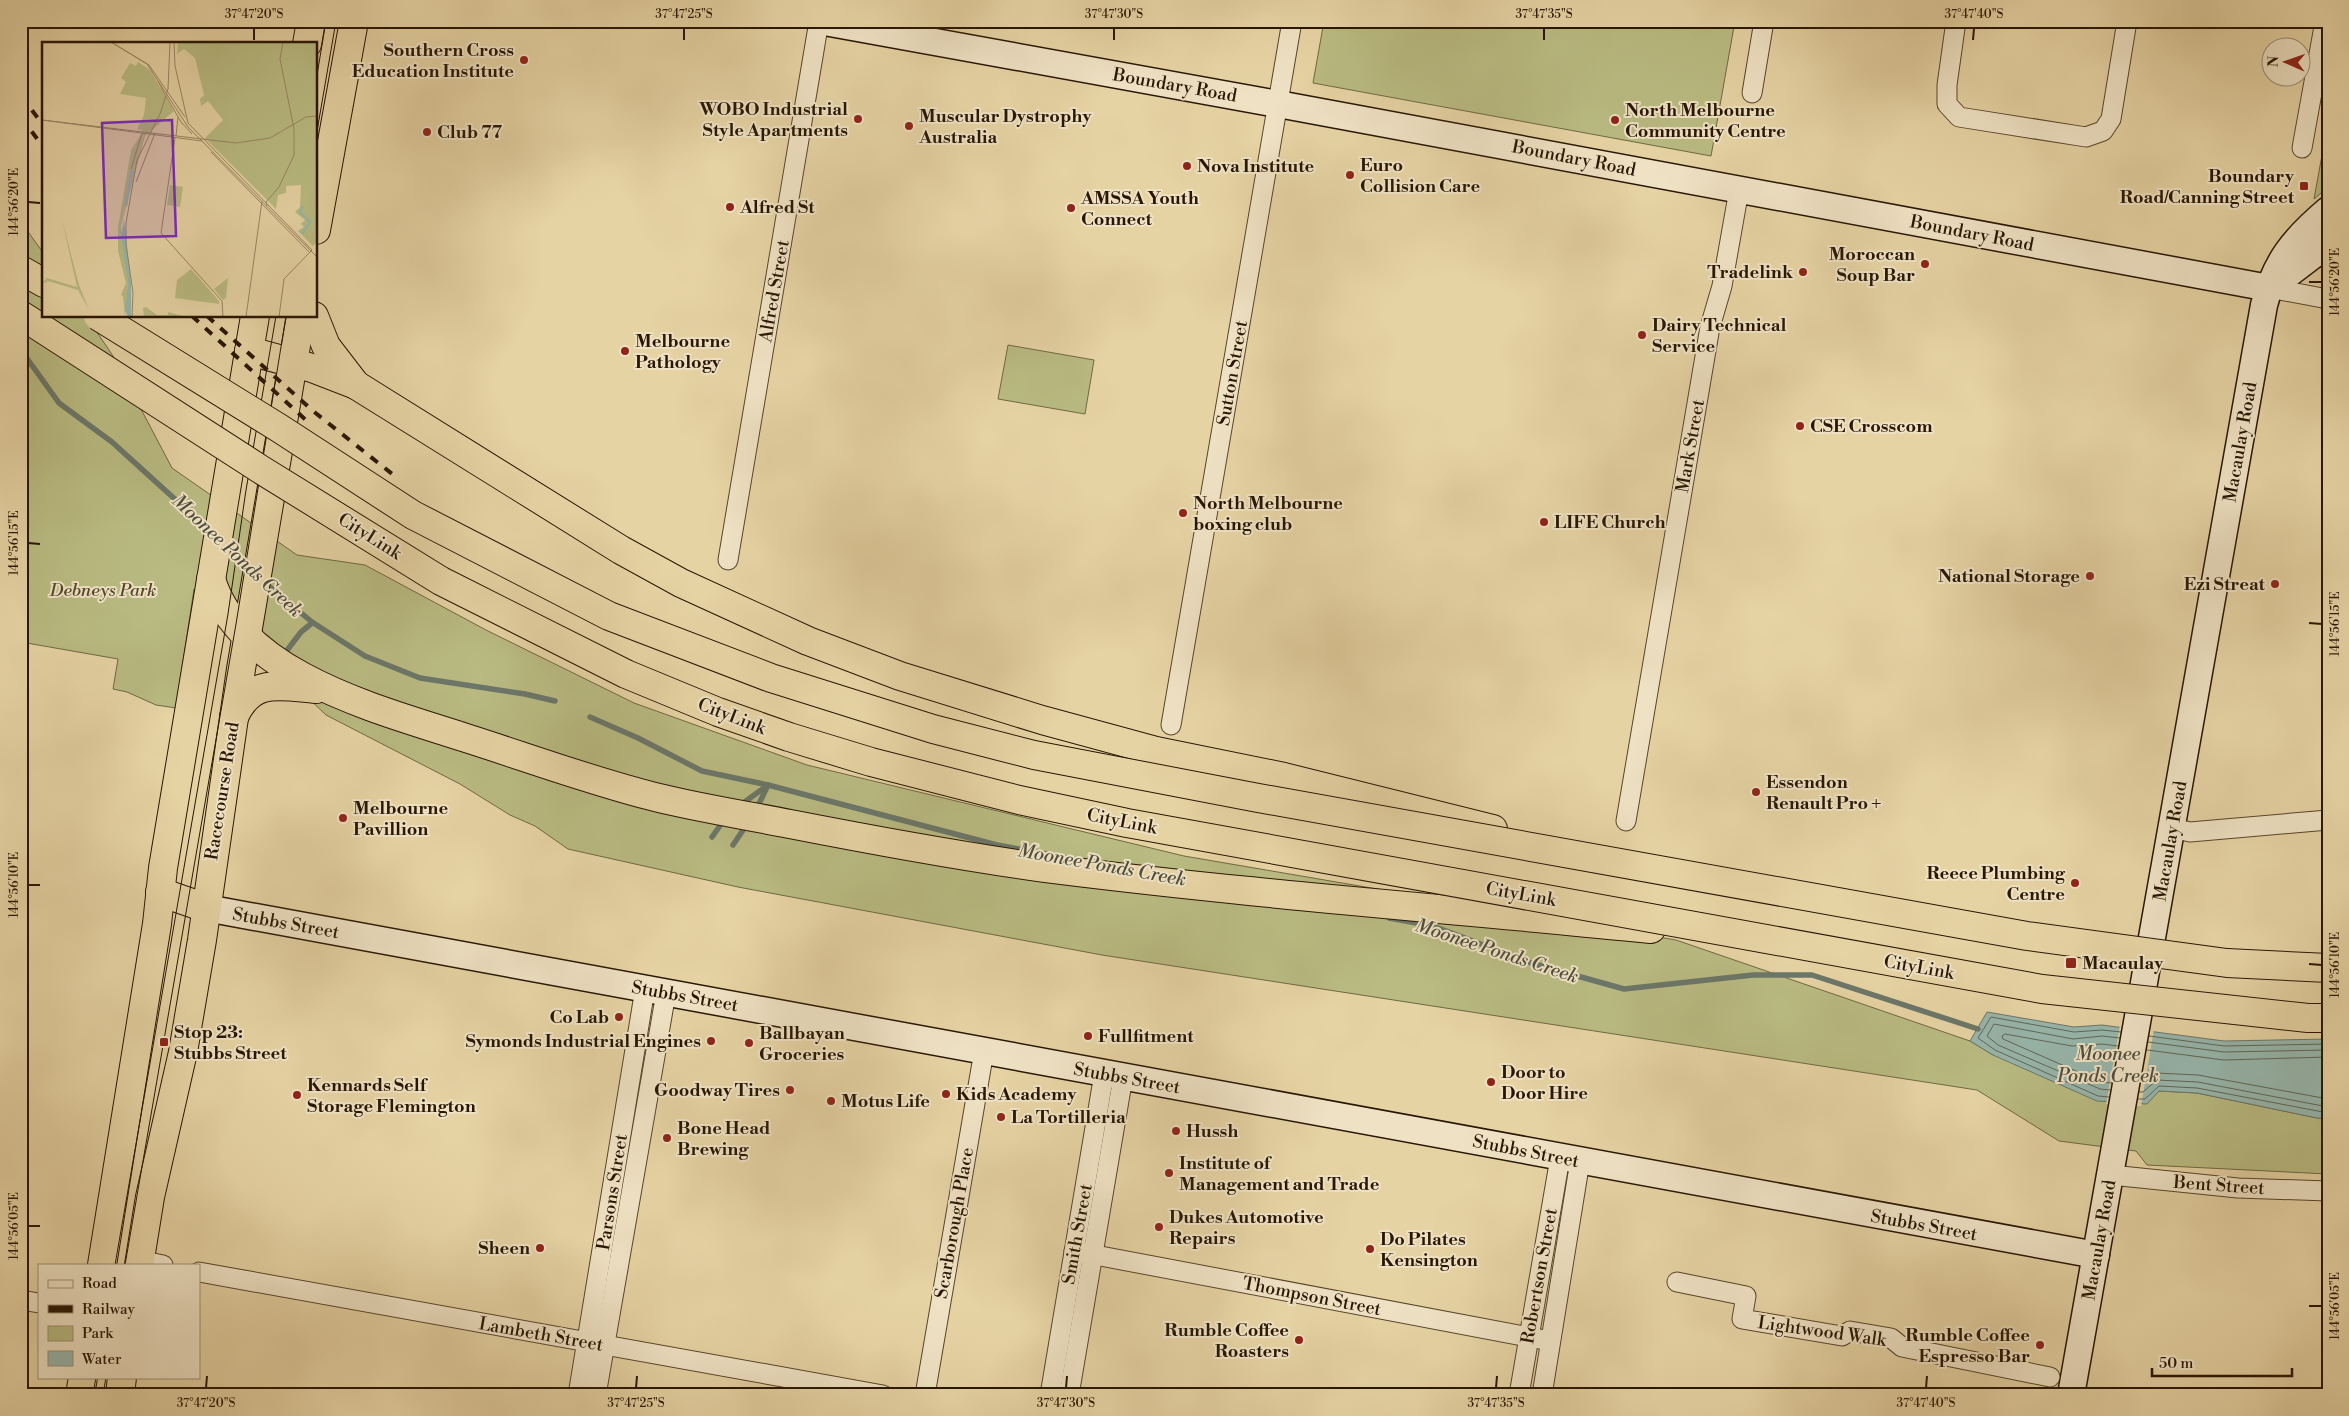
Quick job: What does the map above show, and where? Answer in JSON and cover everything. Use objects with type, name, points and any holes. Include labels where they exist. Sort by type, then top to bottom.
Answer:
[{"type":"highway","points":[[307,42],[311,21]]},
{"type":"highway","points":[[318,219],[354,21]]},
{"type":"highway","points":[[21,270],[42,282]]},
{"type":"highway","name":"CityLink","points":[[21,315],[260,469],[441,581],[626,674],[780,734],[871,762],[1019,800],[1127,823],[2042,989],[2308,1018],[2328,1018]]},
{"type":"highway","points":[[101,318],[279,428],[412,515],[609,616],[771,678],[933,729],[1034,755],[1262,799],[1638,864],[2027,936],[2227,963],[2328,968]]},
{"type":"highway","points":[[147,1263],[103,1259],[160,892],[255,318]]},
{"type":"highway","name":"Racecourse Road","points":[[147,1263],[150,1197],[183,1052],[247,629],[300,318]]},
{"type":"highway","points":[[315,318],[326,346],[362,390]]},
{"type":"highway","points":[[249,352],[293,363],[362,390],[621,550],[681,582],[808,641],[900,676],[1042,720],[1156,751],[1284,777],[1638,864]]},
{"type":"highway","points":[[211,579],[224,608],[247,629],[288,679]]},
{"type":"highway","points":[[233,719],[240,704],[252,692],[288,679],[655,797],[900,845],[1051,868],[1287,894],[1782,942]]},
{"type":"highway","name":"Stubbs Street","points":[[160,892],[206,908]]},
{"type":"highway","points":[[80,1395],[83,1378]]},
{"type":"highway","points":[[120,1395],[122,1378]]},
{"type":"street","name":"Sutton Street","points":[[1171,725],[1292,21]]},
{"type":"street","points":[[1752,93],[1764,21]]},
{"type":"street","points":[[1956,21],[1947,85],[1947,104],[1959,117],[2086,137],[2103,132],[2112,119],[2127,21]]},
{"type":"street","points":[[2302,148],[2325,21]]},
{"type":"street","name":"Boundary Road","points":[[827,22],[2328,299]]},
{"type":"street","name":"Alfred Street","points":[[728,560],[827,22]]},
{"type":"street","name":"Mark Street","points":[[1626,821],[1710,327],[1722,286],[1739,190]]},
{"type":"street","name":"Macaulay Road","points":[[2071,1395],[2269,288],[2289,247],[2328,210]]},
{"type":"street","points":[[2269,288],[2328,244]]},
{"type":"street","points":[[2172,828],[2190,832],[2328,820]]},
{"type":"street","name":"Stubbs Street","points":[[206,908],[2096,1255]]},
{"type":"street","name":"Parsons Street","points":[[578,1395],[596,1343],[656,991]]},
{"type":"street","name":"Scarborough Place","points":[[925,1395],[984,1051]]},
{"type":"street","name":"Smith Street","points":[[1050,1395],[1083,1253],[1114,1075]]},
{"type":"street","name":"Robertson Street","points":[[1519,1395],[1528,1337],[1570,1159]]},
{"type":"street","name":"Robertson Street","points":[[1542,1395],[1550,1341],[1570,1159]]},
{"type":"street","name":"Bent Street","points":[[2111,1175],[2238,1188],[2328,1191]]},
{"type":"street","name":"Smith Street","points":[[1069,1395],[1083,1253]]},
{"type":"street","name":"Thompson Street","points":[[1083,1253],[1550,1341]]},
{"type":"street","name":"Lambeth Street","points":[[200,1272],[883,1395]]},
{"type":"street","name":"Lightwood Walk","points":[[1677,1282],[1746,1296],[1742,1319],[1842,1336],[1850,1331],[1891,1338],[1902,1348],[2050,1377]]},
{"type":"street","points":[[21,1300],[38,1303]]},
{"type":"street","name":"Parsons Street","points":[[596,1343],[596,1395]]},
{"type":"green space","name":"North Melbourne Community Centre","points":[[1324,21],[1735,21],[1711,156],[1313,83]]},
{"type":"green space","points":[[2328,122],[2328,187],[2314,199]]},
{"type":"green space","name":"Debneys Park","points":[[21,222],[42,251],[42,318],[87,318],[113,356],[172,468],[297,555],[365,565],[486,630],[634,703],[807,765],[1184,856],[1676,940],[1970,1041],[1993,1055],[2159,1091],[2197,1093],[2317,1118],[2328,1118],[2328,1174],[2147,1165],[2136,1151],[2059,1141],[1977,1090],[1102,955],[738,887],[568,849],[535,826],[510,815],[460,784],[326,715],[194,589],[176,708],[156,705],[127,692],[113,689],[118,659],[21,642]]},
{"type":"green space","points":[[1008,345],[1094,360],[1085,414],[998,399]]},
{"type":"water","name":"Moonee Ponds Creek","points":[[1987,1012],[2074,1027],[2102,1025],[2224,1041],[2328,1039],[2328,1118],[2317,1118],[2197,1093],[2159,1091],[2147,1104],[2097,1101],[1993,1055],[1970,1041]]},
{"type":"pier","points":[[2120,1025],[2154,1029],[2141,1106],[2106,1104]]},
{"type":"waterway","name":"Moonee Ponds Creek","points":[[21,350],[59,403],[112,442],[210,531]]},
{"type":"waterway","name":"Moonee Ponds Creek","points":[[226,546],[250,569]]},
{"type":"waterway","name":"Moonee Ponds Creek","points":[[264,582],[312,622],[365,656],[420,678],[525,694],[555,701]]},
{"type":"waterway","points":[[288,649],[301,632],[312,623]]},
{"type":"waterway","name":"Moonee Ponds Creek","points":[[590,717],[638,738],[702,771],[768,785],[997,845],[1058,856]]},
{"type":"waterway","points":[[739,806],[768,785]]},
{"type":"waterway","points":[[756,810],[768,785]]},
{"type":"waterway","points":[[712,837],[724,820]]},
{"type":"waterway","points":[[733,845],[747,824]]},
{"type":"waterway","name":"Moonee Ponds Creek","points":[[1389,918],[1433,926],[1531,963],[1624,989],[1753,975],[1812,975],[1978,1029]]},
{"type":"tram line","points":[[318,69],[326,21]]},
{"type":"tram line","points":[[318,125],[336,21]]},
{"type":"tram line","points":[[115,1264],[228,614],[246,490],[276,318]]},
{"type":"tram line","points":[[125,1264],[236,624],[286,318]]},
{"type":"tram line","points":[[93,1395],[96,1378]]},
{"type":"tram line","points":[[103,1395],[106,1378]]},
{"type":"railway","points":[[21,96],[42,123]]},
{"type":"railway","points":[[21,117],[42,145]]},
{"type":"railway","points":[[194,318],[307,421]]},
{"type":"railway","points":[[209,318],[313,411],[396,477]]},
{"type":"place","name":"Southern Cross Education Institute","points":[[524,60]]},
{"type":"place","name":"WOBO Industrial Style Apartments","points":[[858,119]]},
{"type":"place","name":"North Melbourne Community Centre","points":[[1615,120]]},
{"type":"place","name":"Muscular Dystrophy Australia","points":[[909,126]]},
{"type":"place","name":"Club 77","points":[[427,132]]},
{"type":"place","name":"Nova Institute","points":[[1187,166]]},
{"type":"place","name":"Euro Collision Care","points":[[1350,175]]},
{"type":"place","name":"Boundary Road/Canning Street","points":[[2304,186]]},
{"type":"place","name":"Alfred St","points":[[730,207]]},
{"type":"place","name":"AMSSA Youth Connect","points":[[1071,208]]},
{"type":"place","name":"Moroccan Soup Bar","points":[[1925,264]]},
{"type":"place","name":"Tradelink","points":[[1803,272]]},
{"type":"place","name":"Dairy Technical Service","points":[[1642,335]]},
{"type":"place","name":"Melbourne Pathology","points":[[625,351]]},
{"type":"place","name":"CSE Crosscom","points":[[1800,426]]},
{"type":"place","name":"North Melbourne boxing club","points":[[1183,513]]},
{"type":"place","name":"LIFE Church","points":[[1544,522]]},
{"type":"place","name":"National Storage","points":[[2090,576]]},
{"type":"place","name":"Ezi Streat","points":[[2275,584]]},
{"type":"place","name":"Essendon Renault Pro +","points":[[1756,792]]},
{"type":"place","name":"Melbourne Pavillion","points":[[343,818]]},
{"type":"place","name":"Reece Plumbing Centre","points":[[2075,883]]},
{"type":"place","name":"Macaulay","points":[[2071,963]]},
{"type":"place","name":"Co Lab","points":[[619,1017]]},
{"type":"place","name":"Fullfitment","points":[[1088,1036]]},
{"type":"place","name":"Symonds Industrial Engines","points":[[711,1041]]},
{"type":"place","name":"Stop 23: Stubbs Street","points":[[164,1042]]},
{"type":"place","name":"Ballbayan Groceries","points":[[749,1043]]},
{"type":"place","name":"Door to Door Hire","points":[[1491,1082]]},
{"type":"place","name":"Goodway Tires","points":[[790,1090]]},
{"type":"place","name":"Kids Academy","points":[[946,1094]]},
{"type":"place","name":"Kennards Self Storage Flemington","points":[[297,1095]]},
{"type":"place","name":"Motus Life","points":[[831,1101]]},
{"type":"place","name":"La Tortilleria","points":[[1001,1117]]},
{"type":"place","name":"Hussh","points":[[1176,1131]]},
{"type":"place","name":"Bone Head Brewing","points":[[667,1138]]},
{"type":"place","name":"Institute of Management and Trade","points":[[1169,1173]]},
{"type":"place","name":"Dukes Automotive Repairs","points":[[1159,1227]]},
{"type":"place","name":"Sheen","points":[[540,1248]]},
{"type":"place","name":"Do Pilates Kensington","points":[[1370,1249]]},
{"type":"place","name":"Rumble Coffee Roasters","points":[[1299,1340]]},
{"type":"place","name":"Rumble Coffee Espresso Bar","points":[[2040,1345]]}]
